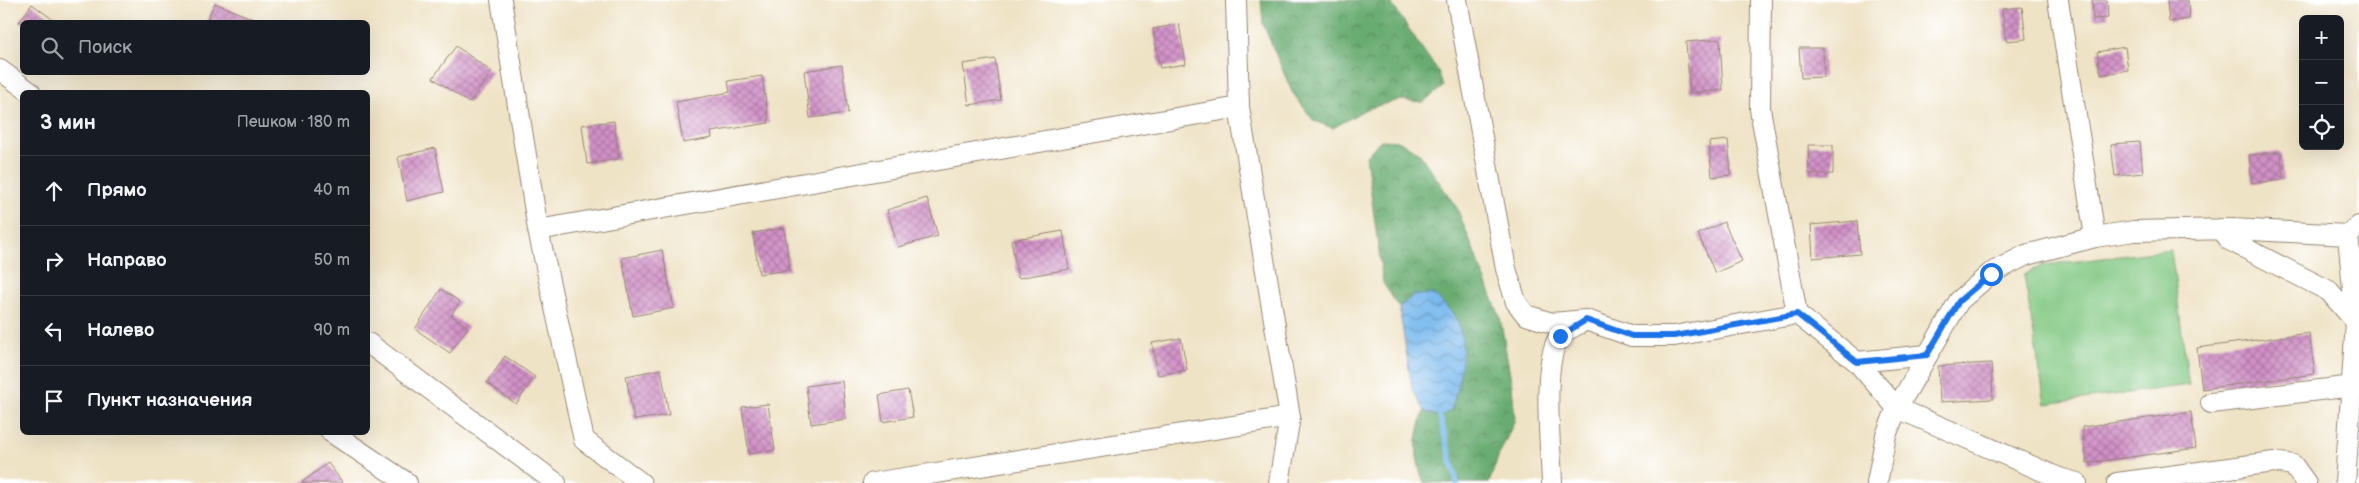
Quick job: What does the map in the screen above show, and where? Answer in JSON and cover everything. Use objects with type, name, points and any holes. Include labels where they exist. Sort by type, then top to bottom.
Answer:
[{"type":"street","points":[[501,0],[538,230],[584,440],[640,483]]},
{"type":"street","points":[[1236,0],[1239,107],[1290,417],[1279,483]]},
{"type":"street","points":[[1457,0],[1506,269],[1516,302],[1526,315],[1552,323],[1586,320],[1632,336],[1674,336],[1797,314]]},
{"type":"street","points":[[1761,0],[1760,109],[1797,314],[1857,362],[1897,408],[2059,478],[2077,483]]},
{"type":"street","points":[[2058,0],[2095,237]]},
{"type":"street","points":[[0,70],[27,90]]},
{"type":"street","points":[[538,230],[1239,107]]},
{"type":"street","points":[[2220,229],[2229,240],[2328,291],[2356,322]]},
{"type":"street","points":[[1877,483],[1886,435],[1897,408],[1959,301],[1991,274],[2026,254],[2095,237],[2134,231],[2220,229],[2354,230],[2356,322],[2345,483]]},
{"type":"street","points":[[1552,483],[1549,377],[1553,354],[1560,336],[1586,320]]},
{"type":"street","points":[[370,344],[556,483]]},
{"type":"street","points":[[1857,362],[1927,355]]},
{"type":"street","points":[[2211,403],[2353,386]]},
{"type":"street","points":[[873,483],[1290,417]]},
{"type":"street","points":[[335,435],[407,483]]},
{"type":"street","points":[[2117,483],[2274,462],[2293,465],[2306,483]]},
{"type":"green space","points":[[1261,0],[1389,0],[1439,73],[1443,87],[1423,102],[1399,100],[1366,109],[1333,128],[1314,121],[1292,92],[1263,24]]},
{"type":"green space","points":[[1381,140],[1399,141],[1419,153],[1457,208],[1500,317],[1512,386],[1515,420],[1498,457],[1489,483],[1424,483],[1420,473],[1416,447],[1424,411],[1440,417],[1414,295],[1399,307],[1383,283],[1366,156]]},
{"type":"green space","points":[[2171,250],[2189,385],[2045,404],[2024,275],[2043,265]]},
{"type":"water","points":[[1434,294],[1453,314],[1458,325],[1462,349],[1460,374],[1452,409],[1440,417],[1424,411],[1412,388],[1399,307],[1414,295]]},
{"type":"building","points":[[2092,0],[2107,0],[2108,18],[2093,19]]},
{"type":"building","points":[[2167,0],[2188,0],[2189,19],[2169,22]]},
{"type":"building","points":[[215,3],[255,20],[207,20]]},
{"type":"building","points":[[32,4],[53,20],[20,20]]},
{"type":"building","points":[[2022,7],[2026,39],[2006,41],[2002,9]]},
{"type":"building","points":[[1179,24],[1186,64],[1160,68],[1153,29]]},
{"type":"building","points":[[1720,39],[1723,90],[1690,93],[1686,42]]},
{"type":"building","points":[[456,46],[492,72],[469,103],[433,78]]},
{"type":"building","points":[[2125,47],[2128,70],[2101,75],[2097,52]]},
{"type":"building","points":[[1799,48],[1823,48],[1824,77],[1801,78]]},
{"type":"building","points":[[995,59],[1001,100],[969,105],[963,64]]},
{"type":"building","points":[[842,65],[848,113],[810,118],[804,71]]},
{"type":"building","points":[[762,76],[769,123],[711,132],[712,138],[683,143],[676,102],[730,92],[728,81]]},
{"type":"building","points":[[614,121],[619,159],[587,164],[582,125]]},
{"type":"building","points":[[1728,140],[1731,175],[1712,177],[1709,142]]},
{"type":"building","points":[[2140,142],[2143,173],[2115,176],[2111,144]]},
{"type":"building","points":[[1808,145],[1833,145],[1833,174],[1809,174]]},
{"type":"building","points":[[435,148],[444,192],[407,201],[398,157]]},
{"type":"building","points":[[2281,152],[2283,180],[2252,183],[2249,155]]},
{"type":"building","points":[[927,198],[938,236],[898,247],[887,210]]},
{"type":"building","points":[[1857,221],[1860,254],[1813,258],[1811,225]]},
{"type":"building","points":[[1724,222],[1742,261],[1715,273],[1698,234]]},
{"type":"building","points":[[784,228],[790,270],[759,274],[753,233]]},
{"type":"building","points":[[1063,231],[1069,269],[1018,278],[1011,240]]},
{"type":"building","points":[[662,250],[674,308],[633,316],[622,258]]},
{"type":"building","points":[[441,289],[460,302],[451,315],[468,327],[450,353],[415,329]]},
{"type":"building","points":[[2309,333],[2315,374],[2202,389],[2197,348]]},
{"type":"building","points":[[1181,338],[1187,370],[1158,375],[1152,343]]},
{"type":"building","points":[[505,356],[535,377],[516,404],[487,383]]},
{"type":"building","points":[[1991,363],[1993,399],[1940,402],[1938,366]]},
{"type":"building","points":[[661,369],[669,415],[634,420],[626,376]]},
{"type":"building","points":[[842,381],[846,419],[811,424],[806,386]]},
{"type":"building","points":[[908,390],[913,417],[883,422],[879,395]]},
{"type":"building","points":[[768,404],[775,450],[749,454],[742,407]]},
{"type":"building","points":[[2191,412],[2196,448],[2087,463],[2082,427]]},
{"type":"building","points":[[328,463],[343,483],[301,483]]},
{"type":"waterway","points":[[1440,417],[1457,483]]},
{"type":"route","points":[[1560,336],[1586,320],[1632,336],[1674,336],[1797,314],[1857,362],[1927,355],[1959,301],[1991,274]]}]
